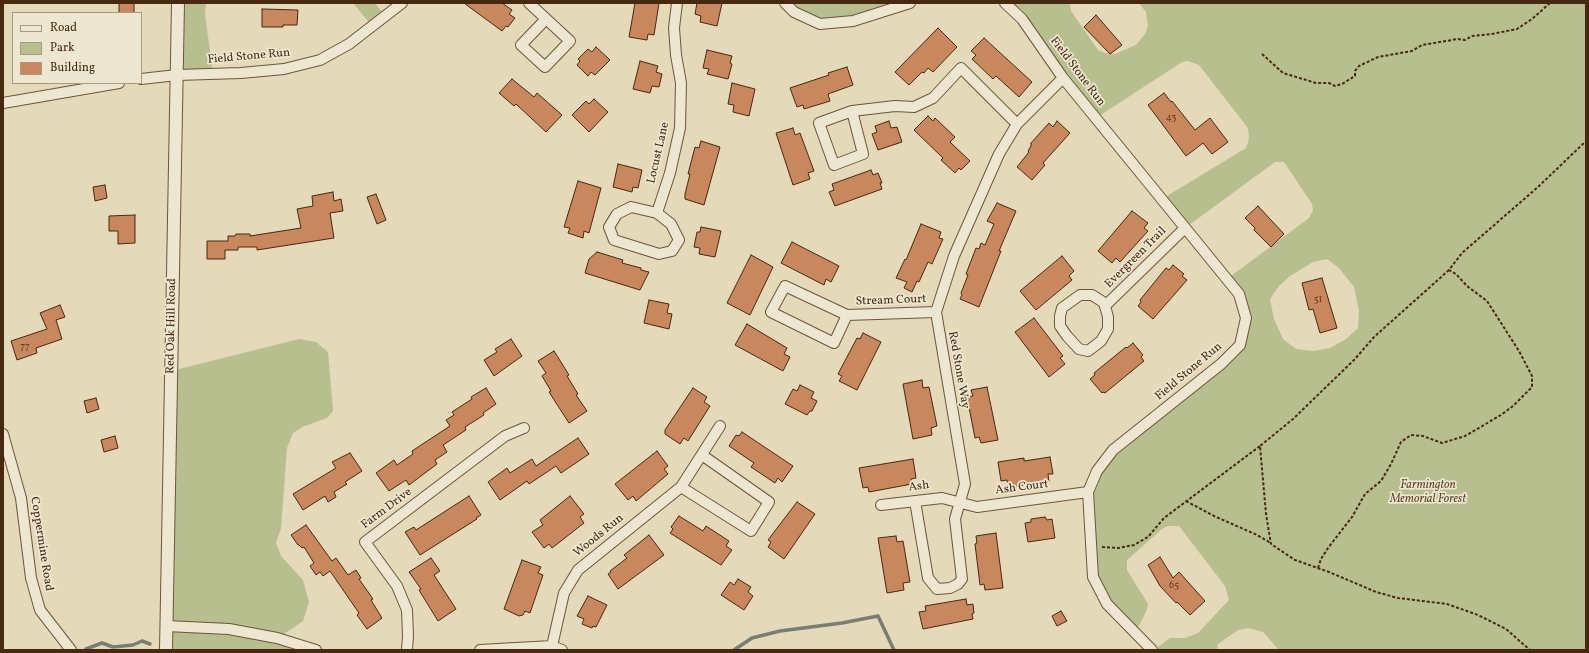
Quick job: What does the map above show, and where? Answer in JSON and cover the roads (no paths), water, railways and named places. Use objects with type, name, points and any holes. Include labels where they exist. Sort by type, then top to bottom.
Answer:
[{"type":"street","name":"Red Oak Hill Road","points":[[166,650],[178,3]]},
{"type":"street","name":"Field Stone Run","points":[[142,79],[177,75],[241,73],[284,69],[320,60],[349,44],[402,3]]},
{"type":"street","points":[[529,3],[570,41],[545,67],[520,45],[546,19]]},
{"type":"street","name":"Locust Lane","points":[[657,213],[670,173],[680,128],[681,83],[676,55],[674,28],[677,3]]},
{"type":"street","points":[[785,3],[794,12],[820,24],[853,22],[910,3]]},
{"type":"street","name":"Field Stone Run","points":[[1005,3],[1022,19],[1063,78],[1239,294],[1246,318],[1240,345],[1221,364],[1113,450],[1097,470],[1088,492],[1093,577],[1107,604],[1152,650]]},
{"type":"street","points":[[852,112],[863,154],[834,165],[819,123],[852,112],[895,106],[914,107],[933,98],[961,68],[1017,124]]},
{"type":"street","name":"Red Stone Way","points":[[915,501],[928,578],[937,589],[950,588],[958,584],[962,579],[954,519],[964,484],[936,312],[954,256],[999,154],[1017,124],[1063,78]]},
{"type":"street","points":[[3,103],[113,84]]},
{"type":"street","points":[[631,207],[657,213],[670,224],[679,240],[672,251],[659,254],[614,240],[609,227],[617,214],[631,207]]},
{"type":"street","name":"Evergreen Trail","points":[[1105,306],[1185,228]]},
{"type":"street","name":"Stream Court","points":[[847,315],[834,342],[771,312],[785,286],[847,315],[936,312]]},
{"type":"street","name":"Evergreen Trail","points":[[1080,295],[1092,295],[1103,302],[1105,306],[1108,317],[1108,329],[1102,342],[1088,351],[1079,348],[1067,336],[1060,326],[1062,308],[1080,295]]},
{"type":"street","name":"Woods Run","points":[[552,646],[564,593],[578,570],[681,487],[720,426]]},
{"type":"street","name":"Farm Drive","points":[[407,650],[407,610],[397,586],[365,542],[457,474],[505,436],[524,428]]},
{"type":"street","name":"Coppermine Road","points":[[3,434],[21,498],[31,578],[40,610],[64,648]]},
{"type":"street","points":[[681,487],[751,531],[769,502],[702,455]]},
{"type":"street","name":"Ash Court","points":[[960,502],[977,506],[1088,492]]},
{"type":"street","name":"Ash","points":[[881,504],[942,498],[960,502]]},
{"type":"street","points":[[166,626],[229,629],[277,638],[316,650]]},
{"type":"street","points":[[480,650],[552,646],[562,650]]},
{"type":"waterway","points":[[734,650],[752,638],[780,631],[842,623],[878,616],[894,650]]},
{"type":"waterway","points":[[86,649],[102,643],[113,647],[133,645],[142,641],[150,644]]},
{"type":"park label","name":"Farmington Memorial Forest","points":[[1428,493]]}]
